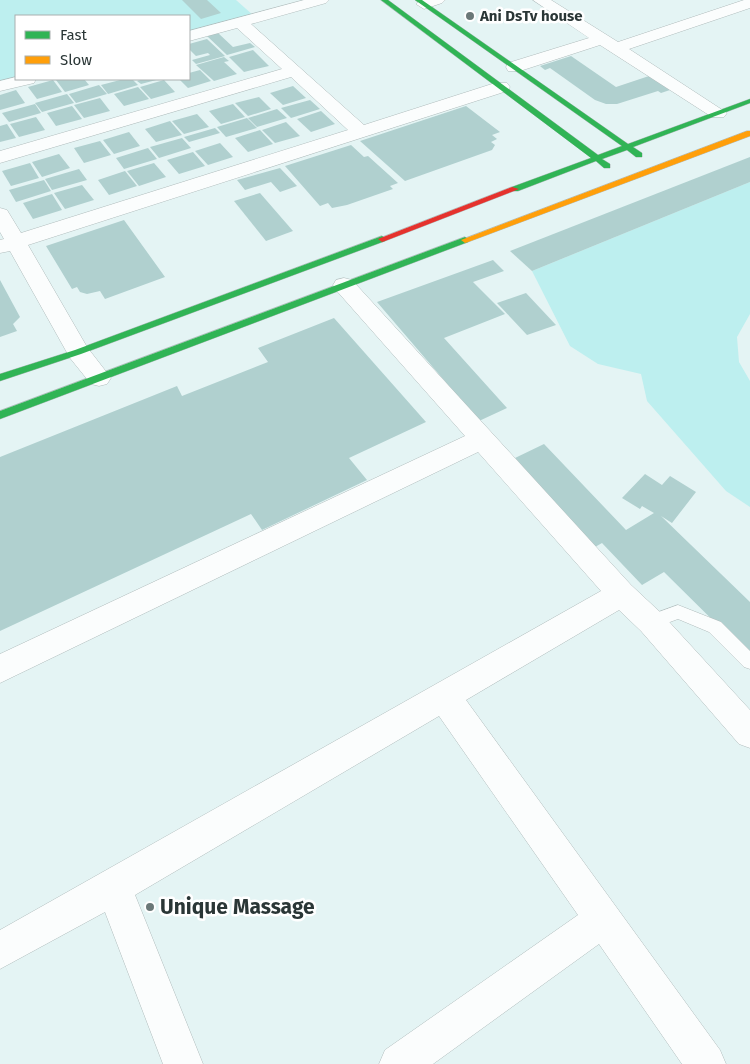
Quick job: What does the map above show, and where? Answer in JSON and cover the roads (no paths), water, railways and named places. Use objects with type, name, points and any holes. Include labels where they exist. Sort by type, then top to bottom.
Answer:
[{"type":"main road","points":[[384,0],[625,179]]},
{"type":"main road","points":[[427,1],[514,67],[656,167]]},
{"type":"main road","points":[[0,378],[78,352],[750,101]]},
{"type":"main road","points":[[0,415],[750,133]]},
{"type":"street","points":[[190,36],[321,0]]},
{"type":"street","points":[[541,0],[718,113]]},
{"type":"street","points":[[616,48],[750,4]]},
{"type":"street","points":[[700,5],[718,14]]},
{"type":"street","points":[[240,22],[360,131]]},
{"type":"street","points":[[514,67],[602,39]]},
{"type":"street","points":[[0,157],[294,71]]},
{"type":"street","points":[[0,86],[24,80]]},
{"type":"street","points":[[8,244],[501,87]]},
{"type":"street","points":[[0,214],[8,244],[78,352],[99,378]]},
{"type":"street","points":[[344,285],[620,594],[651,622],[750,733]]},
{"type":"street","points":[[0,669],[482,439]]},
{"type":"street","points":[[0,950],[114,887],[620,594]]},
{"type":"street","points":[[444,696],[706,1064]]},
{"type":"street","points":[[114,887],[184,1064]]},
{"type":"street","points":[[399,1064],[603,919]]},
{"type":"lane","points":[[651,622],[678,612],[715,627],[750,662]]},
{"type":"place","name":"Ani DsTv house","points":[[470,16]]},
{"type":"place","name":"Unique Massage","points":[[150,907]]}]
